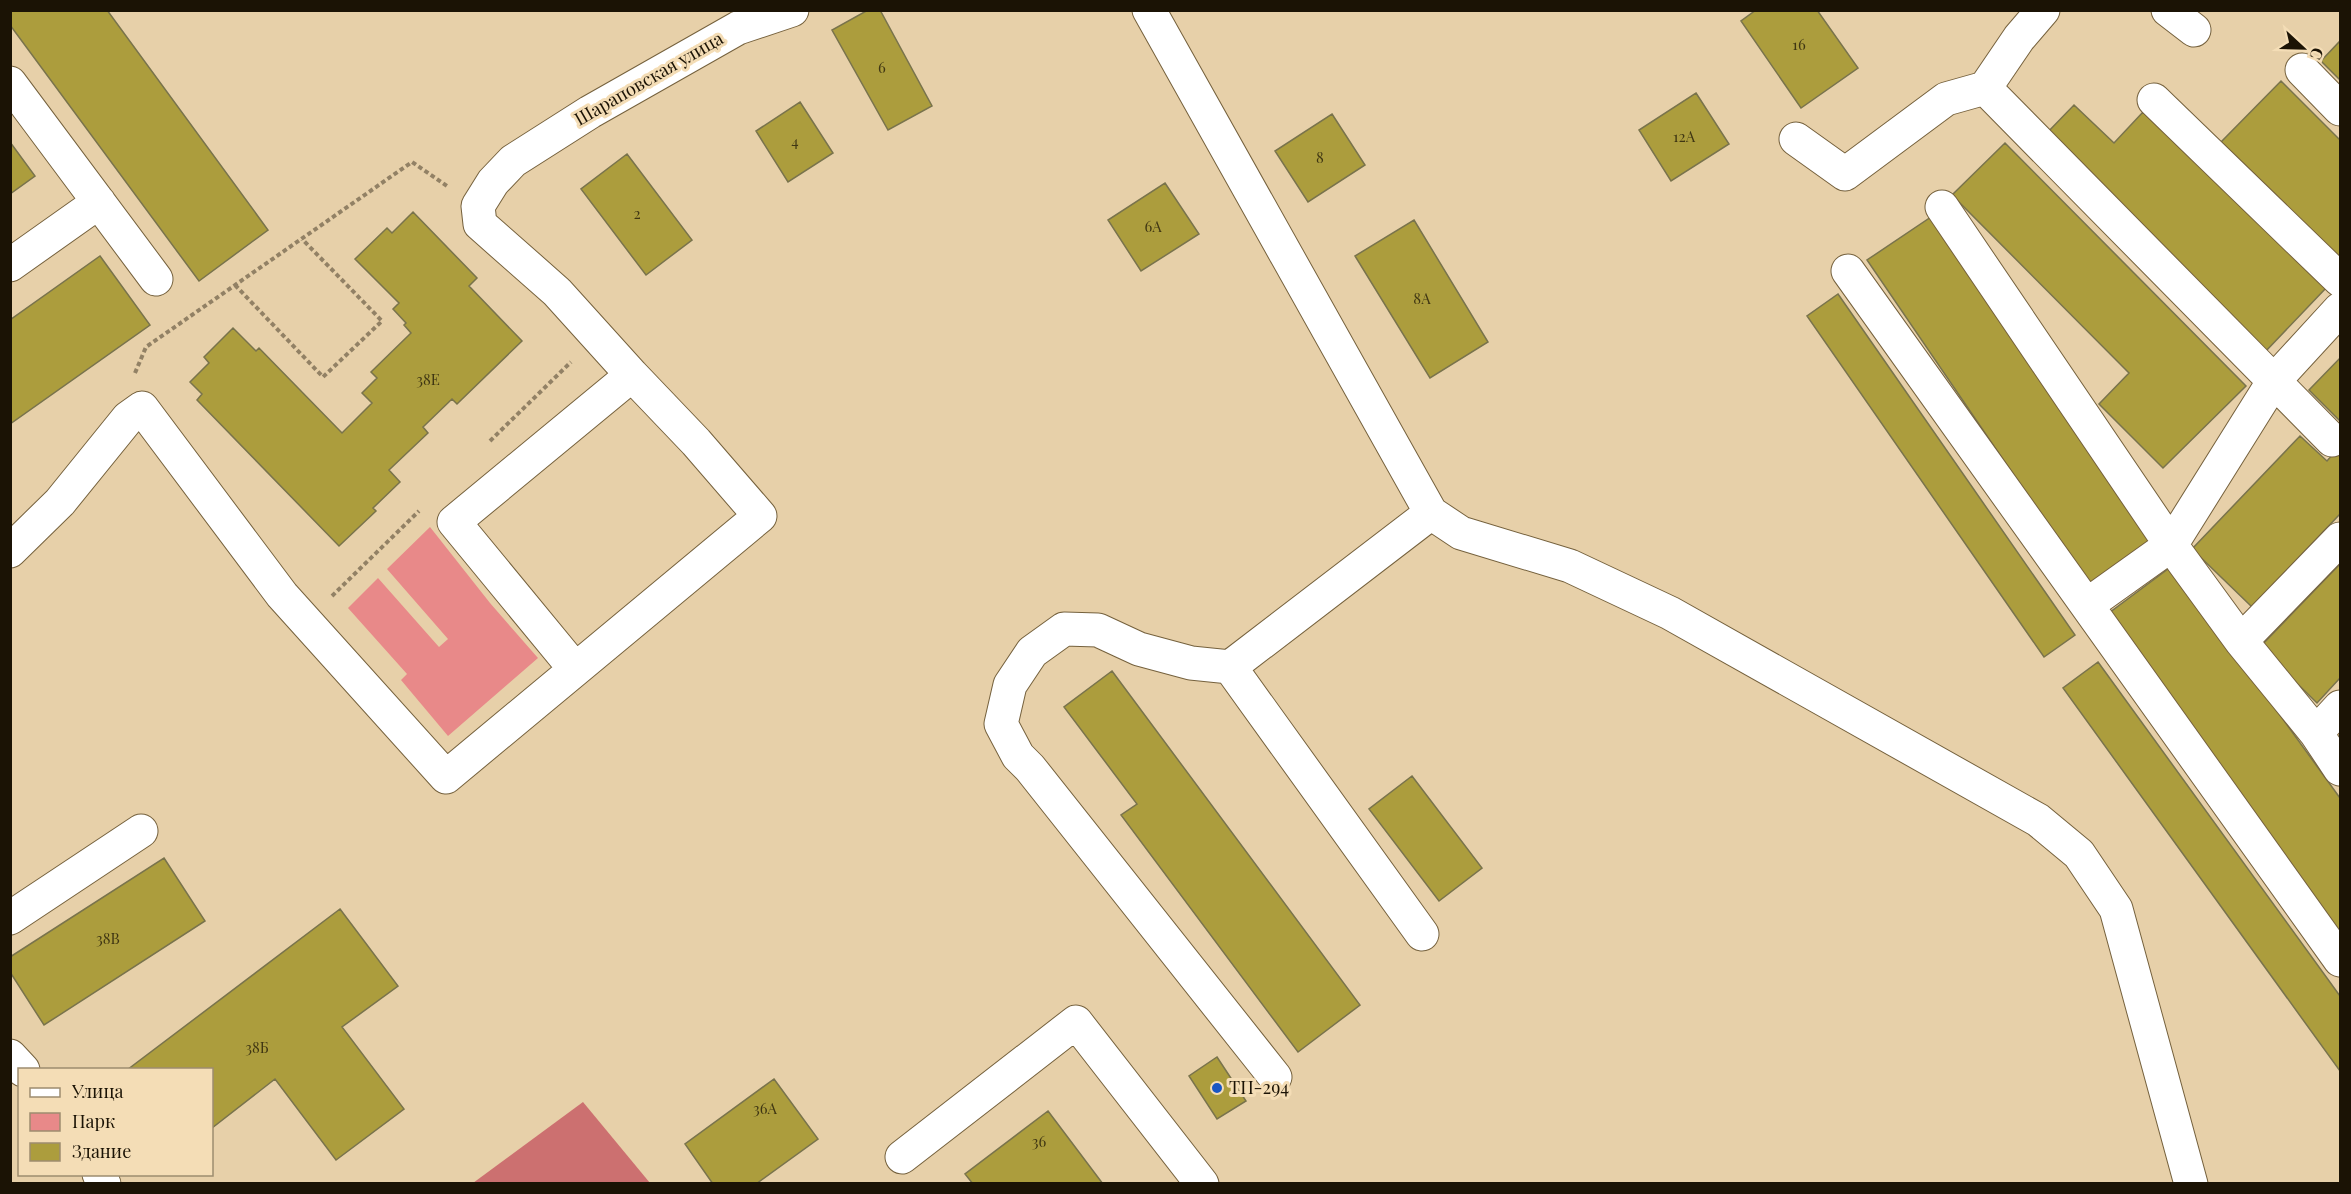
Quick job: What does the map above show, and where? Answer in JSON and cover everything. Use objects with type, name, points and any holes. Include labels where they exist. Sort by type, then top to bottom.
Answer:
[{"type":"street","name":"Шараповская улица","points":[[478,206],[493,182],[513,161],[590,112],[738,28],[792,10]]},
{"type":"street","points":[[1149,10],[1431,513],[1461,533],[1570,566],[1670,613],[2037,820],[2079,854],[2116,909],[2192,1184]]},
{"type":"street","points":[[1796,139],[1845,174],[1946,99],[1985,88],[2019,38],[2043,10]]},
{"type":"street","points":[[2168,10],[2194,30]]},
{"type":"street","points":[[2302,70],[2340,108]]},
{"type":"street","points":[[10,83],[156,279]]},
{"type":"street","points":[[1985,88],[2332,440]]},
{"type":"street","points":[[2154,100],[2340,280]]},
{"type":"street","points":[[10,265],[99,202]]},
{"type":"street","points":[[10,551],[60,502],[128,418],[142,408],[282,595],[446,777],[760,516],[696,442],[557,292],[480,224],[478,206]]},
{"type":"street","points":[[1942,207],[2171,545],[2241,641],[2316,732],[2340,770]]},
{"type":"street","points":[[1848,271],[2340,960]]},
{"type":"street","points":[[2087,605],[2171,545],[2273,382],[2340,309]]},
{"type":"street","points":[[575,669],[454,522],[632,375]]},
{"type":"street","points":[[1275,1077],[1030,768],[1018,756],[1001,724],[1010,685],[1032,652],[1064,628],[1098,630],[1139,649],[1191,663],[1230,667],[1431,513]]},
{"type":"street","points":[[2241,641],[2340,539]]},
{"type":"street","points":[[1230,667],[1422,934]]},
{"type":"street","points":[[2316,732],[2340,707]]},
{"type":"street","points":[[10,918],[141,831]]},
{"type":"street","points":[[902,1157],[1076,1022],[1202,1184]]},
{"type":"street","points":[[10,1056],[21,1068]]},
{"type":"path","points":[[142,408],[134,375],[146,347],[412,162],[478,206]]},
{"type":"path","points":[[234,285],[323,377],[382,321],[302,239]]},
{"type":"green space","points":[[430,527],[490,603],[538,658],[448,736],[401,680],[407,674],[348,608],[378,578],[439,647],[448,639],[387,569]]},
{"type":"shaded area","points":[[583,1102],[650,1183],[473,1183]]},
{"type":"building","points":[[10,10],[107,10],[268,230],[199,281],[10,25]]},
{"type":"building","points":[[868,10],[880,10],[932,106],[888,130],[832,30]]},
{"type":"building","points":[[1756,10],[1817,10],[1858,68],[1801,108],[1741,21]]},
{"type":"building","points":[[2340,41],[2340,80],[2321,61]]},
{"type":"building","points":[[2281,81],[2340,140],[2340,259],[2221,142]]},
{"type":"building","points":[[1696,93],[1729,144],[1671,181],[1639,130]]},
{"type":"building","points":[[800,102],[833,153],[788,182],[756,131]]},
{"type":"building","points":[[2074,105],[2114,143],[2143,112],[2326,288],[2266,351],[2044,136]]},
{"type":"building","points":[[1332,114],[1365,165],[1308,202],[1275,151]]},
{"type":"building","points":[[10,142],[35,176],[10,194]]},
{"type":"building","points":[[2005,143],[2246,386],[2163,468],[2099,404],[2129,373],[1952,195]]},
{"type":"building","points":[[627,154],[692,240],[646,275],[581,189]]},
{"type":"building","points":[[1165,183],[1199,234],[1141,271],[1108,220]]},
{"type":"building","points":[[413,212],[477,278],[469,286],[522,341],[457,404],[452,399],[423,427],[428,433],[389,470],[400,482],[373,508],[376,511],[339,546],[197,400],[202,394],[190,382],[209,363],[204,357],[233,328],[256,351],[259,348],[342,433],[372,403],[362,393],[377,378],[371,372],[411,333],[404,325],[406,323],[393,309],[399,303],[355,259],[387,228],[392,233]]},
{"type":"building","points":[[1931,217],[2152,541],[2088,584],[1867,260]]},
{"type":"building","points":[[1414,220],[1488,342],[1430,378],[1355,256]]},
{"type":"building","points":[[100,256],[150,325],[10,424],[10,320]]},
{"type":"building","points":[[1838,294],[2075,635],[2044,657],[1807,316]]},
{"type":"building","points":[[2340,358],[2340,421],[2309,390]]},
{"type":"building","points":[[2300,436],[2327,461],[2340,446],[2340,514],[2252,607],[2192,549]]},
{"type":"building","points":[[2340,564],[2340,678],[2317,703],[2260,647]]},
{"type":"building","points":[[2172,566],[2340,798],[2340,932],[2109,613]]},
{"type":"building","points":[[2098,662],[2340,996],[2340,1071],[2063,688]]},
{"type":"building","points":[[1112,671],[1360,1005],[1298,1052],[1121,815],[1137,804],[1064,707]]},
{"type":"building","points":[[1412,776],[1482,868],[1439,901],[1369,809]]},
{"type":"building","points":[[164,858],[205,921],[44,1025],[10,972],[10,957]]},
{"type":"building","points":[[340,909],[398,986],[342,1027],[404,1109],[336,1160],[275,1079],[213,1127],[213,1068],[130,1068]]},
{"type":"building","name":"ТП-294","points":[[1217,1057],[1246,1101],[1217,1119],[1189,1076]]},
{"type":"building","points":[[774,1079],[818,1139],[756,1184],[713,1184],[685,1144]]},
{"type":"building","points":[[1048,1111],[1103,1184],[973,1184],[965,1174]]},
{"type":"place","name":"ТП-294","points":[[1217,1088]]}]
